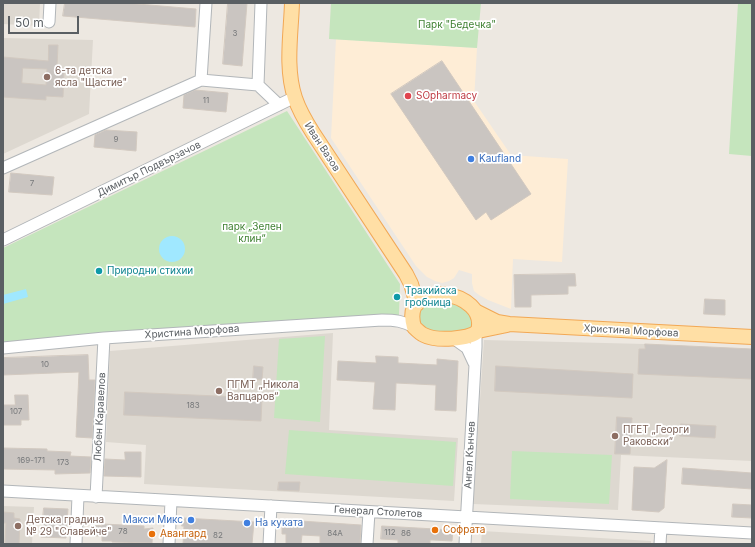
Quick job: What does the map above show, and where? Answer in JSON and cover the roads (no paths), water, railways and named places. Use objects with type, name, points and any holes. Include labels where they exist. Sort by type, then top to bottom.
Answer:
[{"type":"main road","name":"Иван Вазов","points":[[292,3],[289,55],[295,97],[303,116],[313,133],[406,274],[411,284],[416,306]]},
{"type":"main road","name":"Иван Вазов","points":[[406,274],[422,287],[436,293]]},
{"type":"main road","points":[[436,293],[463,300],[473,308],[477,312],[479,322],[477,333],[453,338],[431,338],[424,335],[414,327],[412,316],[416,306],[422,298],[436,293]]},
{"type":"main road","name":"Христина Морфова","points":[[477,312],[497,322],[509,324],[752,337]]},
{"type":"main road","name":"Христина Морфова","points":[[477,333],[509,324]]},
{"type":"street","points":[[49,22],[50,3]]},
{"type":"street","points":[[201,80],[206,3]]},
{"type":"street","points":[[258,85],[261,3]]},
{"type":"street","points":[[3,168],[201,80],[258,85],[279,105]]},
{"type":"street","name":"Димитър Подвързачов","points":[[3,240],[295,97]]},
{"type":"street","name":"Христина Морфова","points":[[382,320],[398,316],[416,306]]},
{"type":"street","name":"Христина Морфова","points":[[3,348],[104,338],[382,320],[398,320],[406,322],[414,327]]},
{"type":"street","name":"Ангел Кънчев","points":[[465,544],[477,333]]},
{"type":"street","name":"Любен Каравелов","points":[[96,497],[104,338]]},
{"type":"street","name":"Ангел Кънчев","points":[[453,338],[467,348],[475,366]]},
{"type":"street","name":"Генерал Столетов","points":[[3,492],[752,533]]},
{"type":"street","points":[[76,544],[78,496]]},
{"type":"street","points":[[169,544],[171,501]]},
{"type":"street","points":[[269,544],[271,506]]},
{"type":"street","points":[[367,544],[369,512]]},
{"type":"street","points":[[660,544],[661,528]]},
{"type":"water","points":[[172,236],[181,240],[185,249],[181,258],[172,262],[163,258],[159,249],[163,240]]},
{"type":"water","points":[[26,289],[28,297],[3,304],[3,295]]},
{"type":"place","name":"6-та детска ясла \"Щастие\"","points":[[47,77]]},
{"type":"place","name":"SOpharmacy","points":[[408,96]]},
{"type":"place","name":"Kaufland","points":[[471,159]]},
{"type":"place","name":"Природни стихии","points":[[99,271]]},
{"type":"place","name":"Тракийска гробница","points":[[397,297]]},
{"type":"place","name":"ПГМТ „Никола Вапцаров“","points":[[219,391]]},
{"type":"place","name":"ПГЕТ „Георги Раковски“","points":[[615,436]]},
{"type":"place","name":"Макси Микс","points":[[191,520]]},
{"type":"place","name":"На куката","points":[[247,523]]},
{"type":"place","name":"Детска градина № 29 \"Славейче\"","points":[[18,526]]},
{"type":"place","name":"Софрата","points":[[435,530]]},
{"type":"place","name":"Авангард","points":[[152,534]]},
{"type":"park label","name":"Парк \"Бедечка\"","points":[[457,25]]},
{"type":"park label","name":"парк „Зелен клин“","points":[[252,232]]}]
